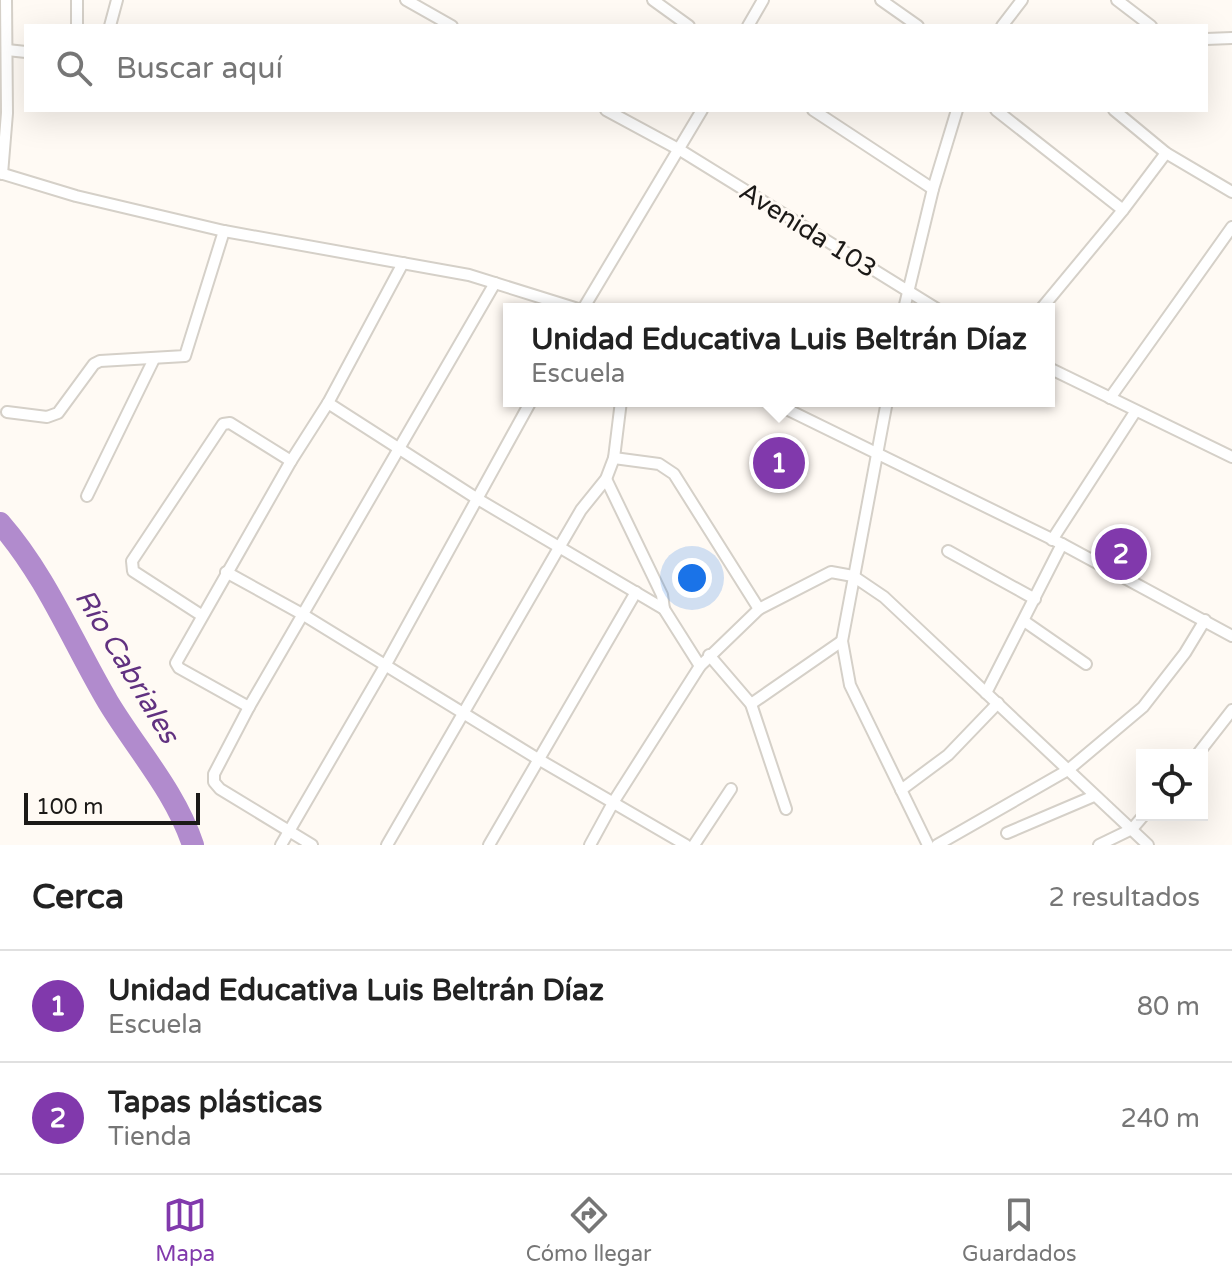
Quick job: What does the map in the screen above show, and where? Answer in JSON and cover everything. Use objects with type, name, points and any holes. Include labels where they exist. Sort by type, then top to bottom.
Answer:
[{"type":"street","points":[[6,0],[7,113],[1,174],[76,196],[224,231],[469,275],[561,303]]},
{"type":"street","points":[[77,0],[77,24]]},
{"type":"street","points":[[111,24],[117,0]]},
{"type":"street","points":[[406,0],[448,24]]},
{"type":"street","points":[[653,0],[686,24]]},
{"type":"street","points":[[749,24],[763,0]]},
{"type":"street","points":[[881,0],[915,24]]},
{"type":"street","points":[[1008,24],[1022,0]]},
{"type":"street","points":[[1121,1],[1149,24]]},
{"type":"street","points":[[1208,39],[1232,38]]},
{"type":"street","points":[[7,50],[24,52]]},
{"type":"street","name":"Avenida 103","points":[[610,112],[680,150],[926,303]]},
{"type":"street","points":[[585,303],[701,112]]},
{"type":"street","points":[[816,112],[933,189]]},
{"type":"street","points":[[906,303],[933,189],[956,112]]},
{"type":"street","points":[[999,112],[1123,210]]},
{"type":"street","points":[[1116,112],[1166,153],[1232,192]]},
{"type":"street","points":[[1046,303],[1166,153]]},
{"type":"street","points":[[1110,398],[1232,227]]},
{"type":"street","points":[[7,412],[47,417],[58,413],[94,364],[100,361],[185,356],[224,231]]},
{"type":"street","points":[[249,707],[177,665],[178,657],[328,403],[403,263]]},
{"type":"street","points":[[312,845],[220,789],[214,782],[214,774],[302,614],[495,283]]},
{"type":"street","points":[[87,496],[154,359]]},
{"type":"street","points":[[1055,371],[1232,457]]},
{"type":"street","points":[[328,403],[399,451],[664,609]]},
{"type":"street","points":[[281,845],[385,666],[528,407]]},
{"type":"street","points":[[387,845],[581,510],[606,479],[614,458],[620,407]]},
{"type":"street","points":[[782,407],[1057,542],[1232,636]]},
{"type":"street","points":[[886,407],[842,641],[850,685],[928,845]]},
{"type":"street","points":[[986,693],[1035,599],[1057,542],[1135,412]]},
{"type":"street","points":[[201,615],[133,571],[132,561],[223,424],[230,423],[291,461]]},
{"type":"street","points":[[614,458],[659,464],[674,474],[759,609]]},
{"type":"street","points":[[606,479],[656,582],[664,609],[700,666]]},
{"type":"street","points":[[948,551],[1035,599]]},
{"type":"street","points":[[226,572],[302,614],[538,759],[686,845]]},
{"type":"street","points":[[590,845],[614,801],[709,655],[759,609],[831,572],[853,576],[884,597],[1132,829],[1144,844]]},
{"type":"street","points":[[489,845],[636,592]]},
{"type":"street","points":[[937,845],[1068,770],[1143,707],[1185,653],[1205,620]]},
{"type":"street","points":[[1024,621],[1086,664]]},
{"type":"street","points":[[751,704],[842,641]]},
{"type":"street","points":[[709,655],[751,704],[786,809]]},
{"type":"street","points":[[901,790],[948,755],[998,703]]},
{"type":"street","points":[[1202,749],[1232,710]]},
{"type":"street","points":[[694,845],[731,789]]},
{"type":"street","points":[[1007,833],[1094,796]]},
{"type":"street","points":[[1099,845],[1132,829],[1139,821]]},
{"type":"waterway","name":"Río Cabriales","points":[[0,523],[32,565],[108,702],[176,807],[193,845]]},
{"type":"place","name":"Unidad Educativa Luis Beltrán Díaz","points":[[779,463]]},
{"type":"place","name":"Tapas plásticas","points":[[1121,554]]}]
